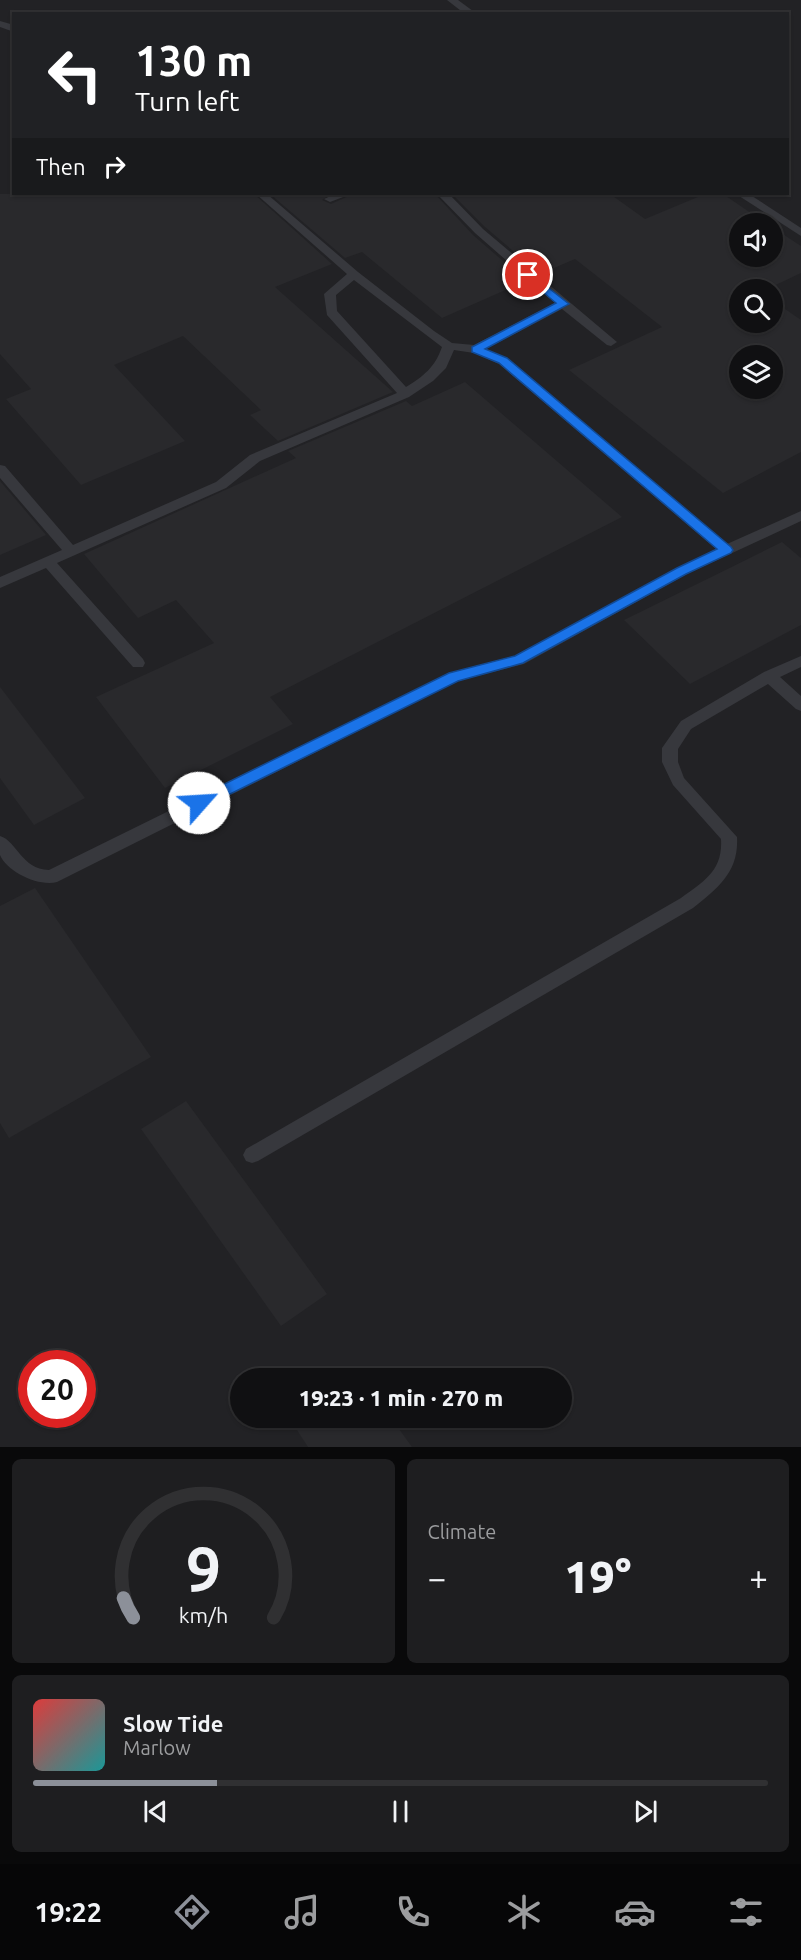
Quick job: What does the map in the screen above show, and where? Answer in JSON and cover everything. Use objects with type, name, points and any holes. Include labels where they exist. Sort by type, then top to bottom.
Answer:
[{"type":"lane","points":[[452,0],[469,12]]},
{"type":"lane","points":[[262,195],[354,274],[430,334],[449,346],[476,349],[503,361],[726,550]]},
{"type":"lane","points":[[330,199],[342,195]]},
{"type":"lane","points":[[444,195],[479,231],[563,304],[611,342]]},
{"type":"lane","points":[[744,195],[801,233]]},
{"type":"lane","points":[[354,274],[330,294],[331,312],[405,394]]},
{"type":"lane","points":[[476,349],[563,304]]},
{"type":"lane","points":[[0,582],[221,485],[255,458],[405,394],[429,378],[442,365],[449,346]]},
{"type":"lane","points":[[0,469],[71,552]]},
{"type":"lane","points":[[0,842],[10,857],[34,876],[51,877],[454,677],[519,660],[682,571],[801,516]]},
{"type":"lane","points":[[47,561],[138,663]]},
{"type":"lane","points":[[252,1155],[687,903],[718,879],[730,860],[729,837],[678,781],[670,762],[670,748],[686,725],[769,676],[801,661]]},
{"type":"lane","points":[[769,676],[801,705]]},
{"type":"shaded area","points":[[0,0],[801,0],[801,1447],[0,1447]]},
{"type":"building","points":[[0,194],[255,195],[332,264],[275,287],[393,392],[278,441],[250,415],[261,410],[183,336],[114,365],[185,441],[81,485],[6,399],[31,389],[0,354]]},
{"type":"building","points":[[271,195],[330,195],[322,200],[331,204],[351,195],[436,195],[473,235],[526,281],[442,318],[362,252],[345,258]]},
{"type":"building","points":[[453,195],[611,195],[645,219],[703,195],[724,195],[751,213],[729,213],[729,267],[783,267],[783,234],[801,246],[801,273],[783,282],[783,279],[729,279],[729,333],[783,333],[783,308],[801,320],[801,452],[723,493],[569,370],[662,327],[575,259],[540,274],[485,227]]},
{"type":"building","points":[[465,382],[622,517],[270,697],[293,724],[165,788],[96,697],[214,643],[176,600],[138,618],[84,554],[296,458],[288,451],[406,401],[412,406]]},
{"type":"building","points":[[0,481],[46,535],[0,555]]},
{"type":"building","points":[[782,542],[801,558],[801,625],[690,684],[624,620]]},
{"type":"building","points":[[0,687],[85,798],[34,825],[0,778]]},
{"type":"building","points":[[35,888],[151,1057],[9,1138],[0,1123],[0,906]]},
{"type":"building","points":[[186,1101],[327,1294],[281,1326],[141,1129]]},
{"type":"building","points":[[300,1428],[398,1428],[412,1447],[308,1447],[297,1430]]},
{"type":"route","points":[[199,803],[454,677],[519,660],[682,571],[726,550],[503,361],[476,349],[563,304],[528,275]]}]
